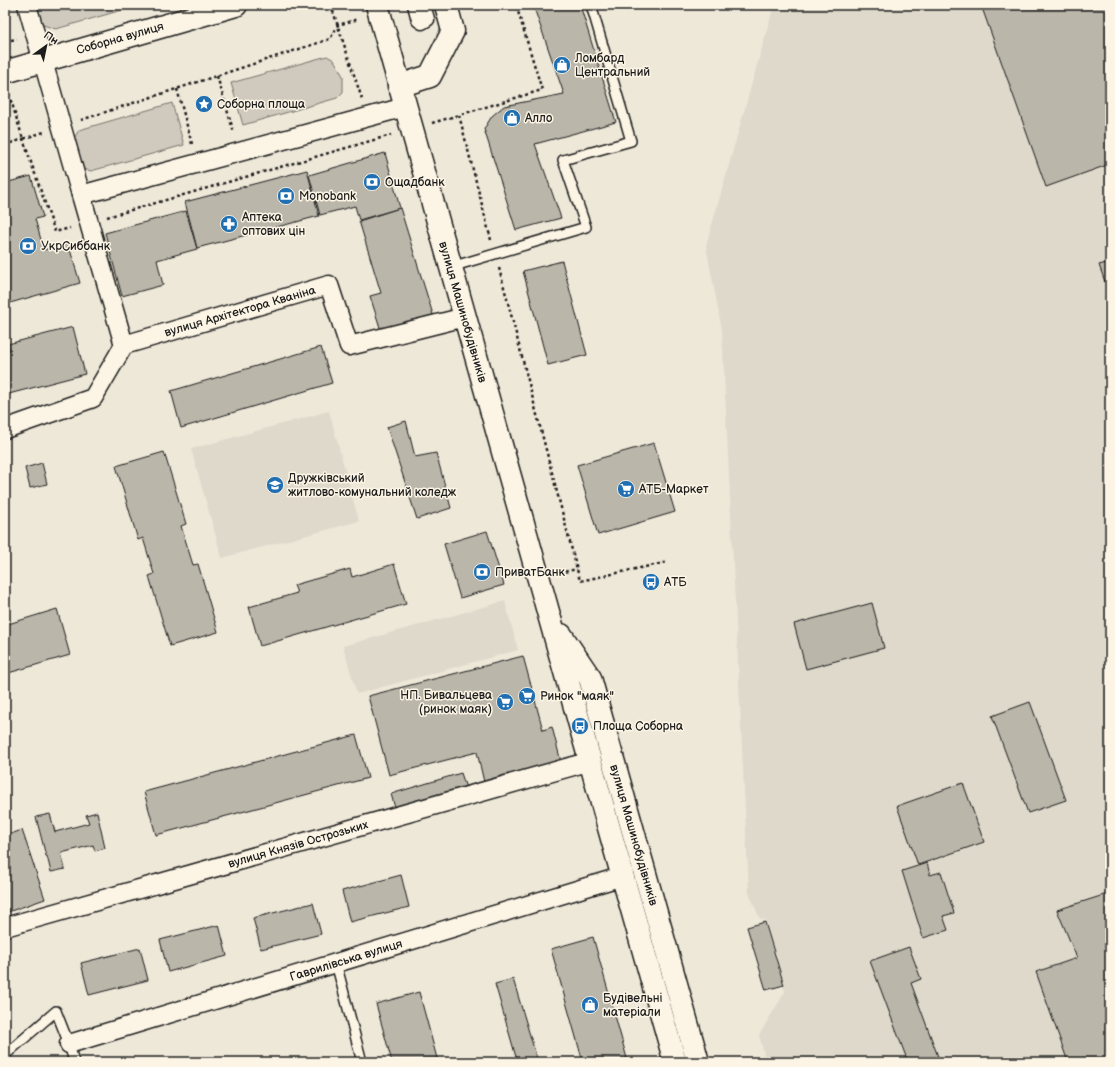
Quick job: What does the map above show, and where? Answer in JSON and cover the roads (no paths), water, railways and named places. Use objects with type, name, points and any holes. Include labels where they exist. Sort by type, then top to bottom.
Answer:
[{"type":"street","points":[[5,429],[93,398],[124,345],[27,5]]},
{"type":"street","name":"Соборна вулиця","points":[[5,72],[236,5]]},
{"type":"street","points":[[415,5],[419,20],[422,22],[427,19],[423,5]]},
{"type":"street","points":[[399,86],[430,76],[453,31],[446,5]]},
{"type":"street","name":"вулиця Машинобудівників","points":[[369,10],[399,86],[675,1062]]},
{"type":"street","points":[[81,195],[405,107]]},
{"type":"street","name":"вулиця Архітектора Кваніна","points":[[124,345],[329,285],[349,346],[465,317]]},
{"type":"street","name":"вулиця Машинобудівників","points":[[550,618],[590,678],[698,1062]]},
{"type":"street","name":"вулиця Князів Острозьких","points":[[5,927],[591,761]]},
{"type":"street","name":"Гаврилівська вулиця","points":[[69,1044],[623,876]]},
{"type":"lane","points":[[451,267],[586,227],[563,160],[632,141],[591,5]]},
{"type":"lane","points":[[336,963],[362,1062]]},
{"type":"lane","points":[[5,1055],[56,1012],[69,1044],[74,1062]]},
{"type":"place","name":"Ломбард Центральний","points":[[562,65]]},
{"type":"place","name":"Соборна площа","points":[[204,104]]},
{"type":"place","name":"Алло","points":[[512,118]]},
{"type":"place","name":"Ощадбанк","points":[[372,182]]},
{"type":"place","name":"Monobank","points":[[286,196]]},
{"type":"place","name":"Аптека оптових цін","points":[[229,224]]},
{"type":"place","name":"УкрСиббанк","points":[[28,246]]},
{"type":"place","name":"Дружківський житлово-комунальний коледж","points":[[275,485]]},
{"type":"place","name":"АТБ-Маркет","points":[[626,489]]},
{"type":"place","name":"ПриватБанк","points":[[482,572]]},
{"type":"place","name":"АТБ","points":[[651,582]]},
{"type":"place","name":"Ринок \"маяк\"","points":[[527,696]]},
{"type":"place","name":"НП. Бивальцева (ринок маяк)","points":[[505,702]]},
{"type":"place","name":"Площа Соборна","points":[[580,726]]},
{"type":"place","name":"Будівельні матеріали","points":[[590,1005]]}]
